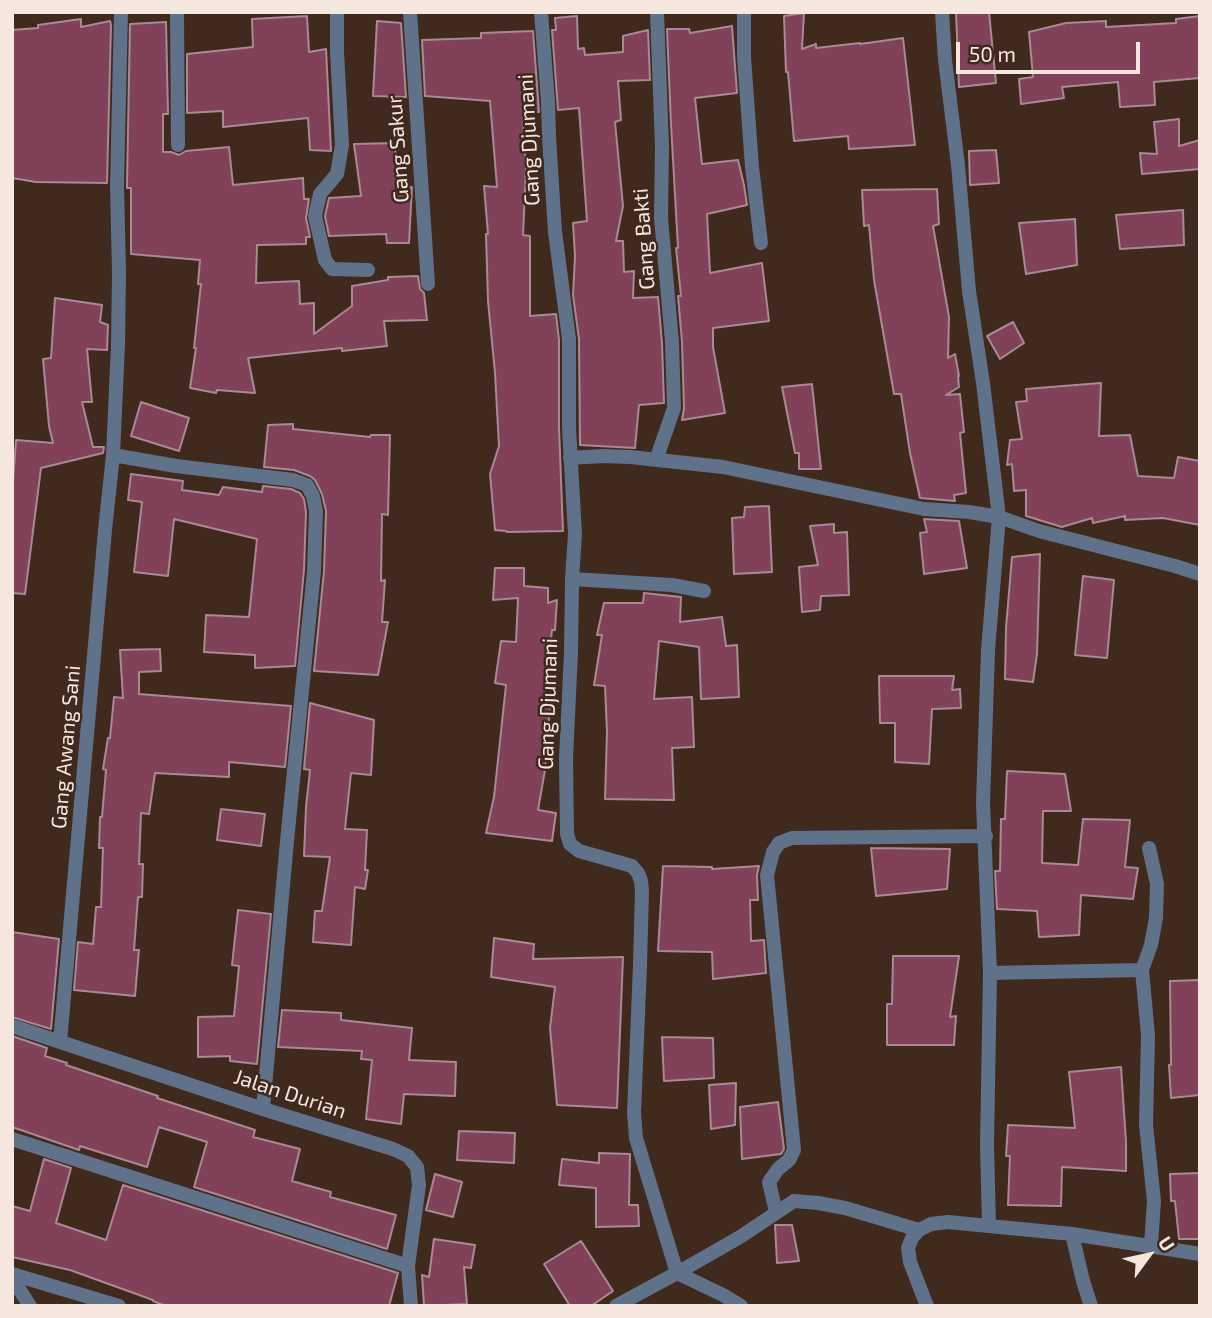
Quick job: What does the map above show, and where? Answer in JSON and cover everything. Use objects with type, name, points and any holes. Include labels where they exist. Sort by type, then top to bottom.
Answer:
[{"type":"street","name":"Gang Awang Sani","points":[[60,1042],[113,455],[118,345],[117,185],[121,12]]},
{"type":"street","points":[[177,12],[178,145]]},
{"type":"street","points":[[337,12],[342,145],[337,174],[320,194],[315,216],[325,260],[332,269],[368,270]]},
{"type":"street","name":"Gang Sakur","points":[[410,12],[428,284]]},
{"type":"street","name":"Gang Djumani","points":[[541,12],[555,232],[569,339],[570,458],[575,534],[566,758],[567,834],[570,844],[579,852],[632,866],[641,881],[634,1113],[636,1138],[677,1273]]},
{"type":"street","name":"Gang Bakti","points":[[656,460],[674,408],[672,342],[660,218],[662,147],[657,12]]},
{"type":"street","points":[[744,12],[744,57],[752,167],[761,243]]},
{"type":"street","points":[[942,12],[968,291],[983,383],[999,517],[988,650],[983,803],[990,973],[987,1145],[989,1226]]},
{"type":"street","points":[[113,455],[176,466],[293,480],[307,485],[313,496],[316,511],[314,571],[263,1109]]},
{"type":"street","points":[[570,458],[603,456],[723,467],[924,509],[999,517],[1039,531],[1200,574]]},
{"type":"street","points":[[572,579],[672,585],[704,591]]},
{"type":"street","points":[[776,1212],[769,1182],[789,1160],[794,1150],[767,875],[779,843],[792,838],[986,836]]},
{"type":"street","points":[[1149,848],[1157,884],[1156,918],[1151,945],[1142,970],[1148,1035],[1146,1125],[1154,1201],[1151,1245]]},
{"type":"street","points":[[990,973],[1142,970]]},
{"type":"street","name":"Jalan Durian","points":[[12,1026],[408,1156],[417,1167],[419,1185],[408,1266],[411,1306]]},
{"type":"street","points":[[12,1139],[408,1266]]},
{"type":"street","points":[[616,1306],[740,1237],[794,1201],[868,1213],[919,1230]]},
{"type":"street","points":[[928,1306],[910,1262],[908,1248],[919,1230],[931,1224],[948,1222],[1072,1234],[1200,1255]]},
{"type":"street","points":[[1072,1234],[1091,1306]]},
{"type":"street","points":[[677,1273],[741,1306]]},
{"type":"street","points":[[12,1276],[30,1306]]},
{"type":"street","points":[[12,1276],[119,1306]]},
{"type":"building","points":[[956,12],[989,12],[996,83],[959,87]]},
{"type":"building","points":[[804,13],[802,49],[816,44],[816,48],[903,38],[915,145],[849,149],[848,136],[794,141],[786,72],[784,16]]},
{"type":"building","points":[[307,16],[309,52],[326,49],[331,151],[310,150],[308,118],[223,127],[223,111],[187,113],[187,54],[253,47],[252,19]]},
{"type":"building","points":[[577,16],[578,49],[584,48],[585,55],[623,52],[623,36],[648,30],[650,80],[618,81],[621,120],[615,122],[623,206],[616,241],[623,241],[624,272],[634,271],[633,298],[658,297],[662,343],[664,403],[639,405],[635,448],[580,445],[579,339],[573,295],[573,223],[587,221],[579,108],[558,110],[552,30],[556,30],[555,18]]},
{"type":"building","points":[[1200,16],[1200,78],[1154,82],[1155,105],[1120,107],[1118,82],[1062,87],[1064,98],[1021,104],[1019,79],[1033,77],[1029,32],[1066,23],[1106,21],[1106,27],[1176,23],[1176,19]]},
{"type":"building","points":[[81,19],[81,27],[110,21],[111,25],[107,183],[36,182],[12,178],[12,30],[38,28],[38,25]]},
{"type":"building","points":[[377,21],[401,23],[406,97],[373,96]]},
{"type":"building","points":[[166,22],[168,114],[163,114],[163,152],[179,155],[186,151],[229,147],[233,185],[303,178],[304,199],[309,199],[306,218],[310,237],[306,237],[306,244],[257,245],[256,283],[299,281],[300,304],[314,303],[314,334],[352,306],[352,286],[388,280],[388,277],[418,276],[420,289],[424,293],[427,320],[384,321],[387,346],[248,358],[255,393],[217,390],[216,393],[190,388],[201,284],[198,284],[200,260],[131,254],[131,188],[127,188],[130,24]]},
{"type":"building","points":[[732,26],[737,93],[695,98],[702,164],[738,160],[747,205],[707,214],[710,273],[762,263],[769,321],[713,328],[713,347],[725,413],[682,420],[682,342],[678,296],[681,296],[676,248],[667,29],[689,29],[690,33]]},
{"type":"building","points":[[533,31],[539,112],[523,117],[526,169],[523,235],[530,236],[530,316],[556,314],[559,340],[563,531],[507,532],[495,530],[490,474],[499,446],[488,301],[488,234],[484,186],[497,187],[490,101],[425,96],[422,40],[481,38],[481,33]]},
{"type":"building","points":[[1179,119],[1179,146],[1200,140],[1200,169],[1142,174],[1140,153],[1157,154],[1154,122]]},
{"type":"building","points":[[395,143],[397,188],[412,187],[409,243],[387,243],[386,234],[329,236],[325,216],[329,198],[361,196],[354,144]]},
{"type":"building","points":[[996,150],[999,183],[970,185],[969,151]]},
{"type":"building","points":[[937,189],[939,224],[933,226],[949,317],[948,358],[955,354],[959,376],[959,387],[946,395],[960,394],[964,432],[960,433],[966,493],[954,495],[955,501],[920,498],[901,394],[894,394],[874,280],[869,225],[864,226],[862,190]]},
{"type":"building","points":[[1183,210],[1184,245],[1120,249],[1116,215]]},
{"type":"building","points":[[1075,219],[1077,265],[1026,274],[1019,223]]},
{"type":"building","points":[[55,298],[102,305],[100,322],[108,325],[107,350],[87,349],[92,402],[82,402],[93,447],[104,447],[103,453],[41,468],[25,594],[12,593],[12,496],[16,440],[53,443],[43,359],[51,358]]},
{"type":"building","points":[[1013,322],[1024,343],[1000,359],[987,336]]},
{"type":"building","points":[[1101,383],[1099,436],[1130,435],[1138,476],[1174,478],[1178,457],[1200,461],[1200,525],[1163,518],[1125,520],[1125,516],[1093,523],[1092,518],[1062,527],[1026,516],[1026,490],[1014,491],[1012,464],[1007,465],[1010,440],[1022,439],[1016,402],[1027,401],[1026,389]]},
{"type":"building","points":[[812,384],[821,469],[799,469],[799,453],[795,453],[782,387]]},
{"type":"building","points":[[141,402],[189,418],[179,451],[131,436]]},
{"type":"building","points":[[293,424],[293,429],[370,437],[390,435],[388,515],[382,514],[381,581],[385,580],[382,622],[388,622],[378,675],[314,671],[324,571],[326,511],[322,494],[310,476],[294,470],[264,467],[268,425]]},
{"type":"building","points":[[131,474],[183,481],[182,490],[219,495],[223,487],[262,492],[263,486],[291,489],[300,493],[306,512],[304,570],[295,666],[255,668],[255,655],[204,652],[206,615],[249,617],[257,539],[174,519],[168,576],[134,572],[142,502],[128,500]]},
{"type":"building","points":[[769,506],[772,572],[734,574],[732,518],[744,517],[745,507]]},
{"type":"building","points":[[924,519],[959,521],[967,568],[924,574],[920,533],[927,532]]},
{"type":"building","points":[[834,524],[834,533],[847,532],[849,595],[821,596],[820,610],[802,612],[799,567],[818,565],[810,526]]},
{"type":"building","points":[[1040,554],[1037,654],[1033,682],[1005,679],[1012,557]]},
{"type":"building","points":[[495,568],[524,568],[524,586],[548,588],[548,603],[557,600],[543,706],[550,707],[545,770],[538,810],[556,813],[552,841],[486,833],[494,797],[506,685],[495,683],[501,641],[516,642],[518,598],[493,600]]},
{"type":"building","points":[[1083,576],[1114,580],[1107,658],[1075,655]]},
{"type":"building","points":[[644,593],[681,597],[680,622],[722,617],[726,646],[737,645],[739,697],[701,699],[699,647],[659,641],[654,699],[692,697],[694,747],[672,748],[674,800],[605,799],[605,686],[594,685],[602,635],[597,635],[604,603],[643,603]]},
{"type":"building","points":[[160,649],[161,671],[139,672],[139,694],[291,706],[285,767],[229,762],[229,777],[155,773],[149,814],[141,813],[139,864],[143,864],[142,897],[138,897],[134,950],[139,950],[135,996],[74,990],[78,942],[93,944],[96,907],[101,907],[103,848],[99,848],[100,817],[106,770],[103,769],[110,738],[114,697],[123,698],[120,650]]},
{"type":"building","points":[[879,676],[954,676],[952,690],[960,689],[961,708],[932,709],[929,764],[895,762],[895,723],[880,723]]},
{"type":"building","points":[[310,703],[374,720],[371,775],[351,773],[345,829],[367,830],[365,870],[368,870],[365,889],[355,887],[351,945],[313,942],[315,911],[322,911],[330,857],[304,856],[310,770],[304,769]]},
{"type":"building","points":[[1007,771],[1065,774],[1071,811],[1043,811],[1042,863],[1078,865],[1083,819],[1130,820],[1125,867],[1138,868],[1133,899],[1081,895],[1079,935],[1039,937],[1037,911],[997,909],[995,871],[1000,871],[1001,819],[1005,819]]},
{"type":"building","points":[[221,809],[265,814],[261,846],[217,840]]},
{"type":"building","points":[[871,848],[950,849],[947,889],[876,896]]},
{"type":"building","points":[[663,866],[712,869],[759,866],[758,900],[750,900],[751,941],[764,940],[766,973],[713,979],[712,952],[658,951]]},
{"type":"building","points":[[238,910],[271,914],[257,1064],[230,1061],[230,1056],[198,1057],[198,1017],[234,1016],[239,966],[232,965]]},
{"type":"building","points":[[12,932],[59,939],[51,1029],[12,1017]]},
{"type":"building","points":[[494,938],[534,944],[533,959],[623,957],[617,1108],[557,1105],[550,1028],[555,987],[491,977]]},
{"type":"building","points":[[893,956],[959,956],[950,1017],[956,1016],[954,1045],[887,1045],[887,1004],[892,1004]]},
{"type":"building","points":[[1200,980],[1200,1095],[1171,1098],[1170,981]]},
{"type":"building","points":[[282,1010],[341,1013],[341,1020],[412,1028],[409,1060],[456,1062],[455,1096],[404,1094],[401,1124],[366,1119],[372,1060],[361,1059],[362,1051],[278,1047]]},
{"type":"building","points":[[12,1036],[47,1048],[45,1056],[67,1063],[66,1065],[255,1130],[253,1137],[300,1149],[292,1181],[331,1192],[330,1197],[396,1215],[387,1249],[194,1187],[207,1142],[159,1127],[147,1167],[80,1146],[79,1150],[12,1127]]},
{"type":"building","points":[[662,1037],[713,1038],[714,1078],[664,1081]]},
{"type":"building","points":[[1121,1067],[1126,1171],[1062,1167],[1061,1206],[1008,1205],[1008,1125],[1075,1128],[1069,1072]]},
{"type":"building","points":[[736,1083],[735,1125],[711,1129],[709,1085]]},
{"type":"building","points":[[778,1102],[784,1149],[781,1154],[742,1159],[740,1107]]},
{"type":"building","points":[[459,1131],[515,1133],[514,1163],[457,1160]]},
{"type":"building","points":[[599,1153],[630,1154],[629,1205],[638,1205],[639,1226],[596,1227],[596,1188],[559,1185],[562,1159],[599,1163]]},
{"type":"building","points":[[44,1159],[71,1168],[56,1223],[106,1240],[123,1185],[398,1273],[389,1306],[166,1306],[70,1270],[12,1257],[12,1206],[30,1211]]},
{"type":"building","points":[[1200,1173],[1200,1239],[1179,1239],[1175,1201],[1171,1201],[1170,1174]]},
{"type":"building","points":[[435,1174],[462,1182],[453,1217],[426,1210]]},
{"type":"building","points":[[775,1225],[792,1225],[799,1261],[777,1263]]},
{"type":"building","points":[[434,1239],[475,1245],[471,1268],[464,1267],[467,1304],[424,1306],[422,1275],[429,1277]]},
{"type":"building","points":[[581,1241],[613,1291],[591,1306],[570,1306],[544,1264]]}]
